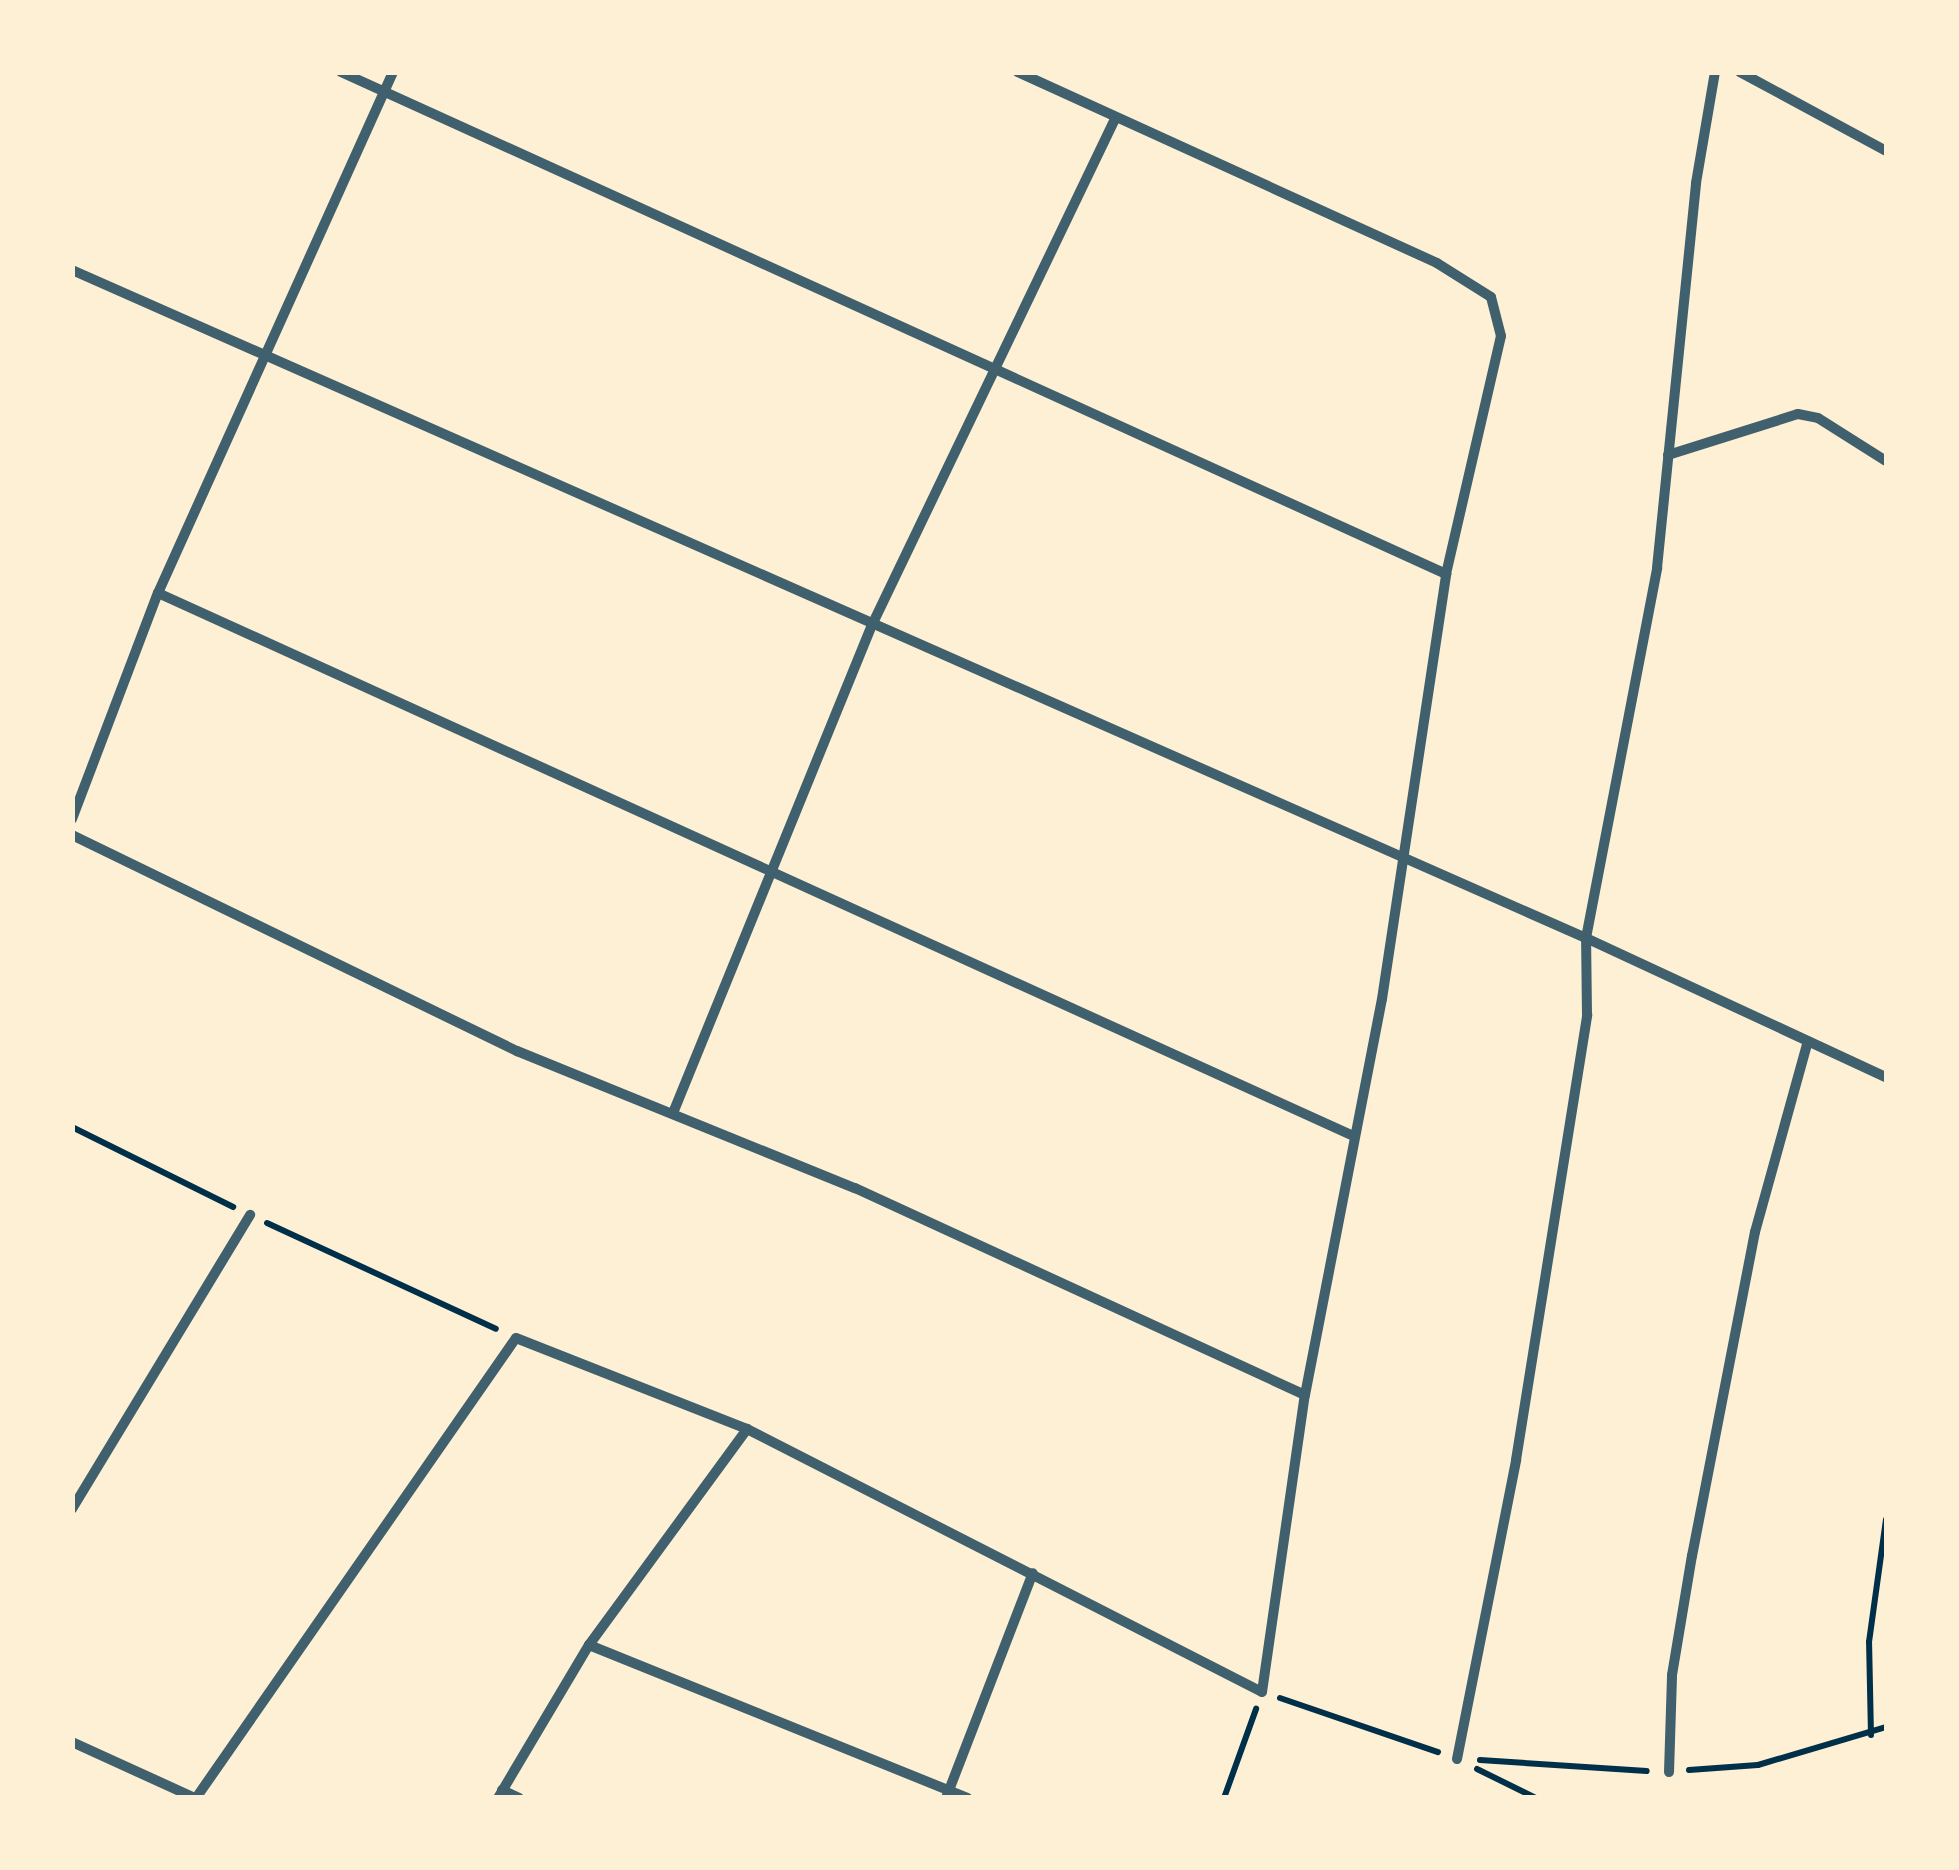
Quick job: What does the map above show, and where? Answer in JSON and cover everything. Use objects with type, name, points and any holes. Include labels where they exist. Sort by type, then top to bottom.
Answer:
[{"type":"street","points":[[341,72],[1446,574]]},
{"type":"street","points":[[72,819],[158,593],[392,72]]},
{"type":"street","points":[[72,1742],[195,1798],[516,1338],[747,1429],[1262,1692],[1306,1395],[1351,1135],[1382,999],[1446,574],[1500,336],[1492,297],[1437,263],[1017,72]]},
{"type":"street","points":[[1457,1759],[1516,1460],[1587,1015],[1586,938],[1658,568],[1696,183],[1715,72]]},
{"type":"street","points":[[1740,72],[1886,152]]},
{"type":"street","points":[[673,1114],[872,625],[991,368],[1114,118]]},
{"type":"street","points":[[72,270],[1586,938],[1886,1077]]},
{"type":"street","points":[[1668,455],[1798,414],[1818,418],[1886,461]]},
{"type":"street","points":[[158,593],[768,874],[1230,1075],[1351,1135]]},
{"type":"street","points":[[72,835],[517,1051],[855,1188],[1306,1395]]},
{"type":"street","points":[[1669,1772],[1672,1675],[1692,1556],[1755,1232],[1808,1041]]},
{"type":"street","points":[[72,1510],[250,1215]]},
{"type":"street","points":[[519,1798],[500,1794],[589,1645],[747,1429]]},
{"type":"street","points":[[948,1794],[1033,1573]]},
{"type":"street","points":[[589,1645],[948,1794],[967,1798]]},
{"type":"path","points":[[72,1128],[516,1338]]},
{"type":"path","points":[[1871,1736],[1869,1642],[1886,1519]]},
{"type":"path","points":[[1224,1798],[1262,1692],[1457,1759],[1536,1798]]}]
